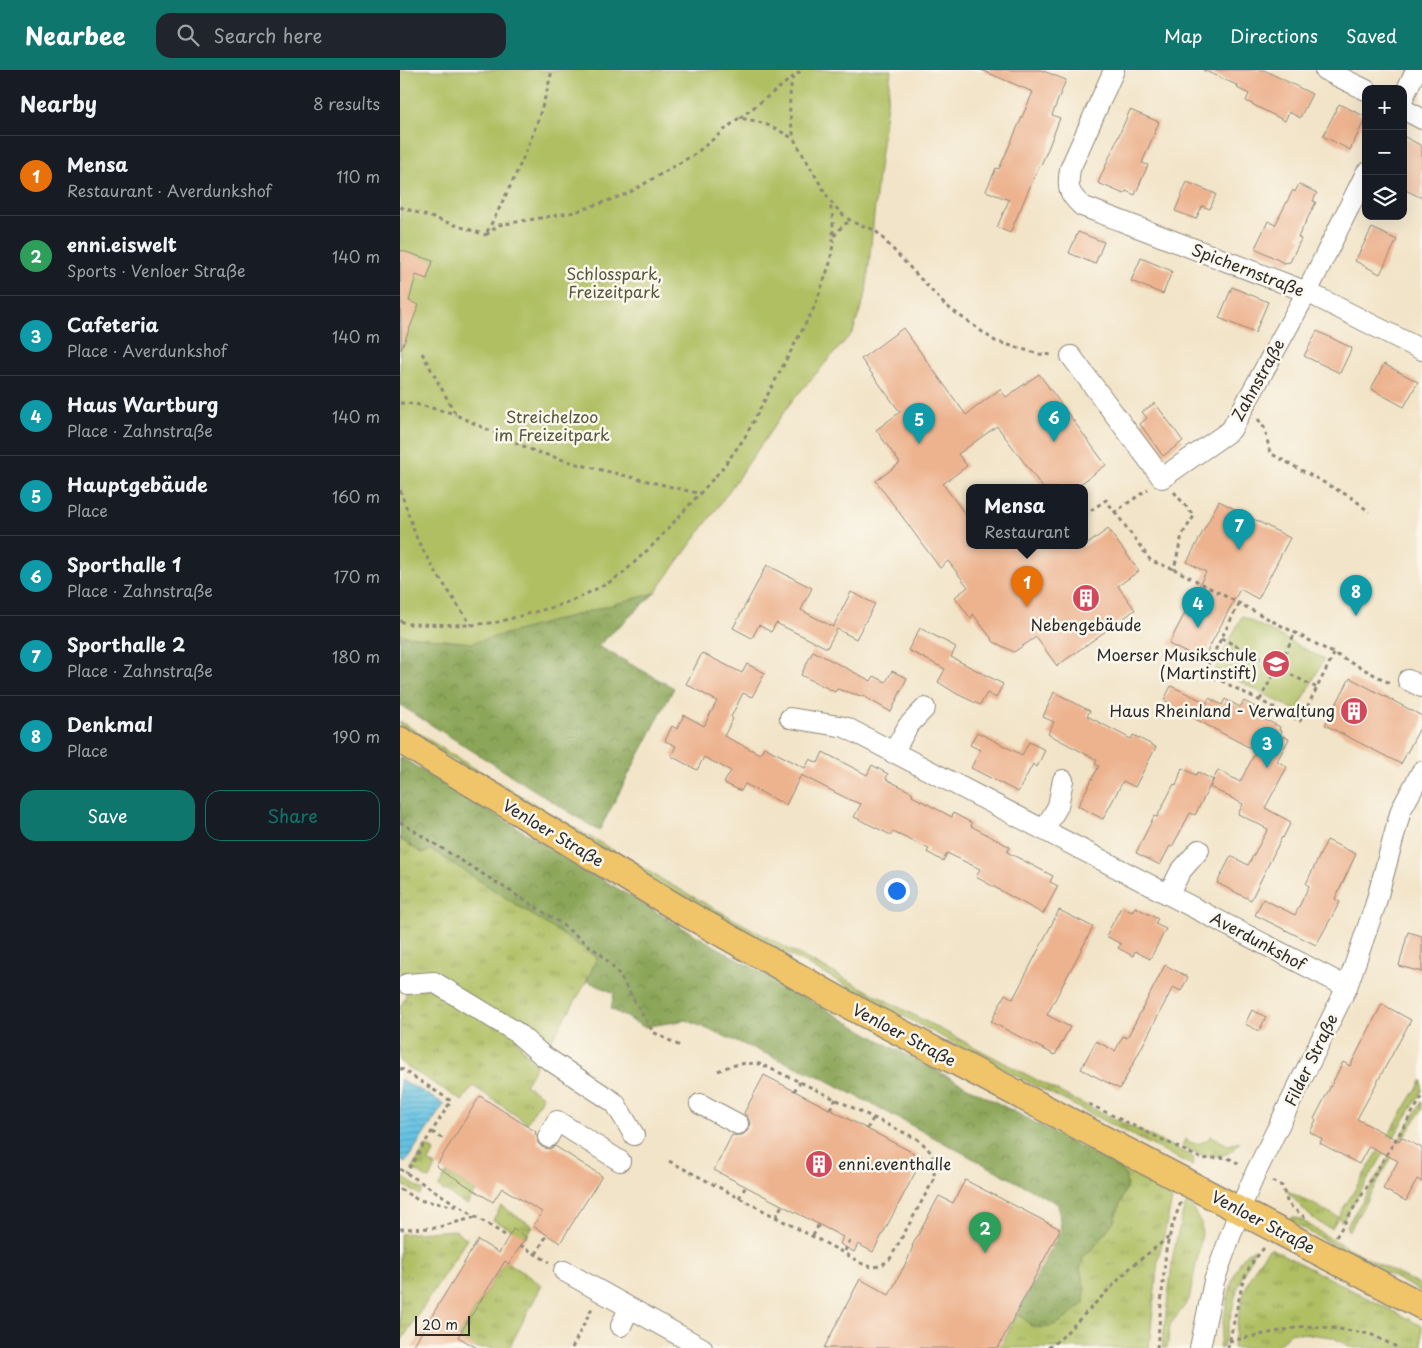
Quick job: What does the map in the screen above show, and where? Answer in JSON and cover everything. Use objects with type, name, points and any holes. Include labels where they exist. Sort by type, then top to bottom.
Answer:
[{"type":"main road","name":"Venloer Straße","points":[[400,740],[676,907],[848,1005],[1422,1306]]},
{"type":"street","name":"Spichernstraße","points":[[1114,70],[1070,169],[1068,184],[1072,196],[1082,206],[1307,292],[1422,350]]},
{"type":"street","points":[[1325,70],[1362,88]]},
{"type":"street","points":[[1407,89],[1416,70]]},
{"type":"street","points":[[1407,111],[1422,120]]},
{"type":"street","name":"Zahnstraße","points":[[1162,478],[1231,430],[1307,292],[1365,175]]},
{"type":"street","points":[[1071,356],[1162,478]]},
{"type":"street","points":[[894,752],[908,726],[924,708]]},
{"type":"street","name":"Averdunkshof","points":[[790,718],[845,727],[1347,987]]},
{"type":"street","name":"Filder Straße","points":[[1200,1348],[1214,1281],[1240,1209],[1256,1172],[1347,987],[1375,906],[1402,810],[1422,771]]},
{"type":"street","points":[[1044,830],[1058,806],[1063,780]]},
{"type":"street","points":[[1169,894],[1180,872],[1198,850]]},
{"type":"street","points":[[406,984],[434,982],[516,1032],[542,1056],[615,1103],[634,1135]]},
{"type":"street","points":[[700,1104],[738,1124]]},
{"type":"street","points":[[548,1137],[557,1121],[620,1161]]},
{"type":"street","points":[[564,1271],[600,1292],[625,1317],[702,1348]]},
{"type":"path","points":[[486,235],[519,170],[547,94],[552,70]]},
{"type":"path","points":[[486,235],[499,225],[575,212],[627,194],[694,154],[802,70]]},
{"type":"path","points":[[793,76],[789,96],[789,116],[794,139],[830,201],[841,213],[852,222],[875,230],[945,305],[995,341],[1038,354],[1071,356]]},
{"type":"path","points":[[739,118],[773,127],[794,139]]},
{"type":"path","points":[[400,622],[409,624],[471,625],[498,622],[557,606],[608,583],[623,573],[655,543],[701,494],[745,437],[815,306],[830,263],[833,219],[830,201]]},
{"type":"path","points":[[400,207],[486,235]]},
{"type":"path","points":[[833,237],[844,224],[852,222]]},
{"type":"path","points":[[422,353],[456,415]]},
{"type":"path","points":[[400,403],[415,404],[456,415],[534,451],[577,464],[701,494]]},
{"type":"path","points":[[1246,403],[1265,429],[1270,453],[1354,499],[1369,512]]},
{"type":"path","points":[[1115,512],[1162,478],[1194,516],[1182,534],[1174,570]]},
{"type":"path","points":[[400,490],[418,539],[433,568],[471,625]]},
{"type":"path","points":[[1088,512],[1106,500],[1151,561],[1174,570],[1334,654],[1409,684]]},
{"type":"path","points":[[1239,604],[1204,672],[1300,721],[1334,654]]},
{"type":"path","points":[[1280,660],[1295,633]]},
{"type":"path","points":[[1221,638],[1271,664]]},
{"type":"path","points":[[1271,664],[1275,660],[1280,660]]},
{"type":"path","points":[[1280,660],[1285,666],[1284,671]]},
{"type":"path","points":[[1271,664],[1271,669],[1274,673],[1280,674],[1284,671]]},
{"type":"path","points":[[1284,671],[1317,688]]},
{"type":"path","points":[[1260,700],[1274,673]]},
{"type":"path","points":[[400,822],[556,920],[604,957],[618,973],[653,1032],[682,1048]]},
{"type":"path","points":[[669,1161],[869,1267],[876,1268],[890,1259],[933,1181],[935,1172],[933,1154],[928,1146],[874,1117],[760,1064],[746,1063],[730,1066],[718,1071]]},
{"type":"path","points":[[400,1068],[451,1100],[406,1173]]},
{"type":"path","points":[[794,1091],[800,1082]]},
{"type":"path","points":[[1336,1237],[1422,1097]]},
{"type":"path","points":[[830,1109],[836,1099]]},
{"type":"path","points":[[1086,1102],[1202,1159],[1226,1157],[1282,1186],[1288,1204],[1264,1247],[1251,1264],[1243,1281],[1228,1348]]},
{"type":"path","points":[[867,1129],[874,1117]]},
{"type":"path","points":[[432,1132],[446,1140]]},
{"type":"path","points":[[1157,1348],[1166,1250],[1182,1200],[1202,1159]]},
{"type":"path","points":[[400,1169],[508,1237]]},
{"type":"path","points":[[739,1198],[746,1186]]},
{"type":"path","points":[[400,1189],[418,1200],[462,1208]]},
{"type":"path","points":[[776,1217],[782,1205]]},
{"type":"path","points":[[400,1229],[436,1228],[477,1217]]},
{"type":"path","points":[[813,1236],[819,1224]]},
{"type":"path","points":[[536,1254],[547,1236]]},
{"type":"path","points":[[1048,1348],[1061,1338],[1132,1266],[1170,1237]]},
{"type":"path","points":[[844,1253],[850,1240]]},
{"type":"path","points":[[520,1245],[564,1271]]},
{"type":"path","points":[[572,1348],[600,1292]]},
{"type":"path","points":[[1229,1341],[1305,1326],[1370,1334],[1399,1348]]},
{"type":"green space","name":"Schlosspark, Freizeitpark","points":[[400,70],[891,70],[866,293],[853,332],[791,402],[655,593],[472,643],[400,635]]},
{"type":"green space","points":[[655,593],[598,646],[674,688],[599,831],[400,705],[400,635],[472,643]]},
{"type":"green space","points":[[1242,616],[1324,659],[1297,711],[1215,669]]},
{"type":"green space","points":[[400,721],[454,756],[668,883],[796,953],[1071,1098],[1192,1156],[1194,1159],[1193,1166],[997,1066],[690,902],[400,728]]},
{"type":"green space","points":[[400,757],[678,925],[888,1045],[1119,1167],[1125,1176],[1127,1185],[1114,1221],[1083,1258],[1080,1270],[1085,1290],[1084,1303],[1061,1322],[1047,1327],[1033,1326],[1018,1313],[1061,1230],[1058,1204],[823,1078],[686,1020],[644,1027],[611,1009],[614,993],[587,981],[597,957],[432,850],[422,853],[400,839]]},
{"type":"green space","points":[[400,839],[422,853],[432,849],[597,957],[587,981],[545,1051],[515,1038],[532,1061],[537,1064],[525,1085],[543,1096],[527,1123],[473,1086],[462,1101],[400,1062],[400,1008],[406,996],[406,986],[400,974]]},
{"type":"green space","points":[[1422,1080],[1422,1091],[1342,1222],[1338,1217]]},
{"type":"green space","points":[[1422,1102],[1422,1110],[1402,1140],[1349,1231],[1346,1227]]},
{"type":"green space","points":[[1211,1136],[1228,1145],[1240,1142],[1230,1152],[1217,1156],[1198,1154],[1182,1146],[1185,1139],[1192,1143],[1198,1143],[1205,1141]]},
{"type":"green space","points":[[426,1146],[435,1151],[429,1162],[436,1166],[429,1179],[412,1169]]},
{"type":"green space","points":[[1119,1167],[1173,1196],[1158,1260],[1149,1348],[1000,1348],[1018,1313],[1031,1326],[1085,1290],[1080,1270],[1083,1258],[1099,1241],[1125,1176]]},
{"type":"green space","points":[[447,1173],[476,1191],[467,1205],[438,1187]]},
{"type":"green space","points":[[400,1176],[423,1190],[420,1195],[400,1183]]},
{"type":"green space","points":[[1286,1190],[1338,1217],[1332,1228],[1323,1225],[1306,1212]]},
{"type":"green space","points":[[1188,1200],[1201,1223],[1202,1235],[1189,1300],[1170,1325],[1167,1348],[1162,1348],[1173,1255],[1182,1215]]},
{"type":"green space","points":[[501,1206],[533,1226],[526,1237],[493,1220]]},
{"type":"green space","points":[[1294,1217],[1422,1286],[1422,1292],[1307,1231],[1289,1219]]},
{"type":"green space","points":[[455,1230],[467,1239],[400,1343],[400,1234]]},
{"type":"green space","points":[[1270,1248],[1422,1326],[1422,1348],[1353,1348],[1332,1337],[1292,1332],[1274,1348],[1233,1348],[1240,1307],[1248,1283],[1253,1271]]},
{"type":"green space","points":[[1255,1249],[1237,1289],[1223,1348],[1219,1348],[1231,1286],[1239,1263],[1248,1252]]},
{"type":"green space","points":[[505,1261],[542,1285],[509,1348],[468,1348],[470,1344],[458,1337]]},
{"type":"water","points":[[400,1079],[444,1104],[405,1163],[400,1160]]},
{"type":"building","points":[[981,70],[1041,70],[1066,80],[1052,115],[1060,118],[1010,233],[997,227],[1009,200],[986,191],[996,168],[999,169],[1033,92]]},
{"type":"building","points":[[1203,70],[1264,70],[1312,94],[1300,118],[1289,112],[1285,121],[1246,101],[1249,94],[1237,88],[1239,86]]},
{"type":"building","points":[[1339,104],[1362,115],[1362,125],[1350,150],[1323,136]]},
{"type":"building","points":[[1130,110],[1159,122],[1142,163],[1148,165],[1135,195],[1126,191],[1124,194],[1098,183]]},
{"type":"building","points":[[1407,138],[1422,146],[1422,198],[1407,191]]},
{"type":"building","points":[[1187,182],[1216,194],[1210,209],[1202,206],[1196,219],[1175,211]]},
{"type":"building","points":[[1299,184],[1317,193],[1313,201],[1316,202],[1298,237],[1301,239],[1290,262],[1284,263],[1255,248],[1268,221],[1275,225],[1293,190],[1295,192]]},
{"type":"building","points":[[1372,228],[1397,240],[1380,274],[1355,261]]},
{"type":"building","points":[[1078,232],[1104,242],[1095,264],[1069,253]]},
{"type":"building","points":[[400,250],[433,261],[427,279],[416,275],[409,301],[419,305],[401,350]]},
{"type":"building","points":[[1141,258],[1172,271],[1163,294],[1131,281]]},
{"type":"building","points":[[1232,287],[1268,302],[1255,333],[1219,318]]},
{"type":"building","points":[[903,328],[966,415],[1000,389],[1006,397],[1039,374],[1106,465],[1080,484],[1040,484],[997,426],[958,454],[967,466],[943,484],[966,516],[966,549],[1088,549],[1088,544],[1108,529],[1139,571],[1118,586],[1135,610],[1057,666],[1036,637],[1014,652],[994,642],[973,614],[971,619],[955,597],[968,587],[948,561],[940,568],[876,481],[900,463],[876,430],[900,412],[861,359]]},
{"type":"building","points":[[1317,331],[1352,348],[1340,373],[1304,356]]},
{"type":"building","points":[[1384,364],[1418,382],[1404,407],[1371,389]]},
{"type":"building","points":[[1155,403],[1183,441],[1163,456],[1140,424],[1147,418],[1142,412]]},
{"type":"building","points":[[1219,501],[1290,538],[1258,599],[1240,589],[1202,661],[1169,644],[1206,572],[1187,562]]},
{"type":"building","points":[[767,565],[812,588],[801,610],[833,627],[851,592],[875,604],[856,639],[837,629],[827,648],[776,623],[771,632],[759,625],[752,638],[733,628]]},
{"type":"building","points":[[920,628],[956,647],[951,657],[1003,684],[996,698],[987,693],[980,705],[938,682],[945,669],[908,650]]},
{"type":"building","points":[[813,651],[871,681],[874,676],[886,682],[892,671],[907,678],[891,712],[865,697],[837,689],[835,692],[801,675]]},
{"type":"building","points":[[702,653],[742,673],[747,664],[765,673],[752,697],[743,693],[724,736],[760,754],[764,747],[805,768],[810,759],[818,763],[823,752],[867,775],[872,765],[888,774],[886,779],[913,793],[912,796],[952,817],[953,813],[972,823],[971,826],[1010,847],[1007,852],[1053,876],[1050,882],[1058,886],[1043,914],[976,877],[980,869],[947,853],[943,861],[927,852],[929,849],[893,832],[891,835],[854,817],[861,804],[801,775],[786,805],[745,784],[741,791],[724,783],[731,771],[704,757],[697,770],[671,756],[676,746],[665,741],[672,726],[677,729],[684,715],[704,726],[717,701],[686,684]]},
{"type":"building","points":[[1350,678],[1422,716],[1422,724],[1401,764],[1325,725]]},
{"type":"building","points":[[1171,686],[1207,703],[1209,698],[1222,705],[1225,699],[1240,707],[1244,701],[1267,713],[1264,719],[1280,727],[1279,730],[1282,731],[1280,735],[1289,739],[1277,761],[1287,767],[1265,808],[1291,822],[1251,900],[1217,883],[1231,856],[1248,865],[1268,829],[1238,814],[1243,804],[1210,787],[1218,770],[1240,782],[1256,751],[1167,704],[1168,702],[1164,700]]},
{"type":"building","points":[[1054,692],[1090,711],[1087,716],[1131,739],[1133,735],[1156,747],[1135,787],[1123,781],[1103,819],[1078,806],[1099,766],[1095,764],[1097,760],[1048,734],[1054,722],[1043,717]]},
{"type":"building","points":[[977,732],[1022,755],[1029,742],[1045,750],[1037,767],[1033,764],[1018,792],[971,768],[980,750],[970,745]]},
{"type":"building","points":[[1182,768],[1196,775],[1198,772],[1213,780],[1195,815],[1190,813],[1160,865],[1136,853],[1154,816],[1157,817],[1174,784],[1176,786]]},
{"type":"building","points":[[1327,840],[1356,854],[1335,899],[1340,902],[1316,945],[1255,915],[1263,899],[1295,915],[1309,886],[1306,884]]},
{"type":"building","points":[[1121,907],[1132,912],[1135,907],[1158,919],[1155,924],[1166,929],[1150,959],[1135,951],[1133,956],[1118,948],[1121,944],[1106,936]]},
{"type":"building","points":[[1059,910],[1093,927],[1047,1015],[1070,1027],[1055,1055],[991,1022],[1005,994],[1013,999]]},
{"type":"building","points":[[1408,932],[1422,936],[1422,972],[1399,966]]},
{"type":"building","points":[[1165,965],[1188,977],[1181,991],[1173,987],[1120,1089],[1081,1069],[1096,1041],[1115,1051],[1123,1036],[1127,1038]]},
{"type":"building","points":[[1382,1004],[1411,1020],[1357,1119],[1399,1141],[1401,1137],[1422,1148],[1422,1182],[1417,1179],[1406,1201],[1383,1189],[1398,1161],[1369,1146],[1359,1164],[1320,1143],[1322,1139],[1310,1132],[1316,1120],[1314,1119],[1343,1062],[1350,1066]]},
{"type":"building","points":[[1252,1010],[1266,1017],[1259,1031],[1245,1024]]},
{"type":"building","name":"enni.eventhalle","points":[[764,1075],[923,1158],[873,1252],[858,1244],[854,1252],[840,1244],[843,1237],[714,1170],[732,1135],[744,1134],[749,1129],[750,1123],[744,1113]]},
{"type":"building","points":[[480,1096],[536,1132],[538,1143],[542,1147],[549,1149],[555,1146],[602,1176],[560,1243],[533,1226],[542,1212],[502,1188],[493,1202],[436,1166]]},
{"type":"building","points":[[965,1180],[1060,1229],[998,1348],[824,1348],[860,1279],[889,1295],[908,1259],[912,1246],[939,1196],[953,1203]]},
{"type":"building","points":[[513,1229],[526,1237],[509,1264],[505,1261],[458,1337],[477,1348],[412,1348],[478,1240],[499,1253]]},
{"type":"place","name":"Sporthalle 1","points":[[1054,442]]},
{"type":"place","name":"Hauptgebäude","points":[[919,444]]},
{"type":"place","name":"Sporthalle 2","points":[[1239,550]]},
{"type":"place","name":"Nebengebäude","points":[[1086,598]]},
{"type":"place","name":"Mensa","points":[[1027,607]]},
{"type":"place","name":"Denkmal","points":[[1356,616]]},
{"type":"place","name":"Haus Wartburg","points":[[1198,628]]},
{"type":"place","name":"Moerser Musikschule (Martinstift)","points":[[1276,664]]},
{"type":"place","name":"Haus Rheinland - Verwaltung","points":[[1354,711]]},
{"type":"place","name":"Cafeteria","points":[[1267,768]]},
{"type":"place","name":"enni.eventhalle","points":[[819,1164]]},
{"type":"place","name":"enni.eiswelt","points":[[985,1253]]},
{"type":"park label","name":"Streichelzoo im Freizeitpark","points":[[552,426]]}]
